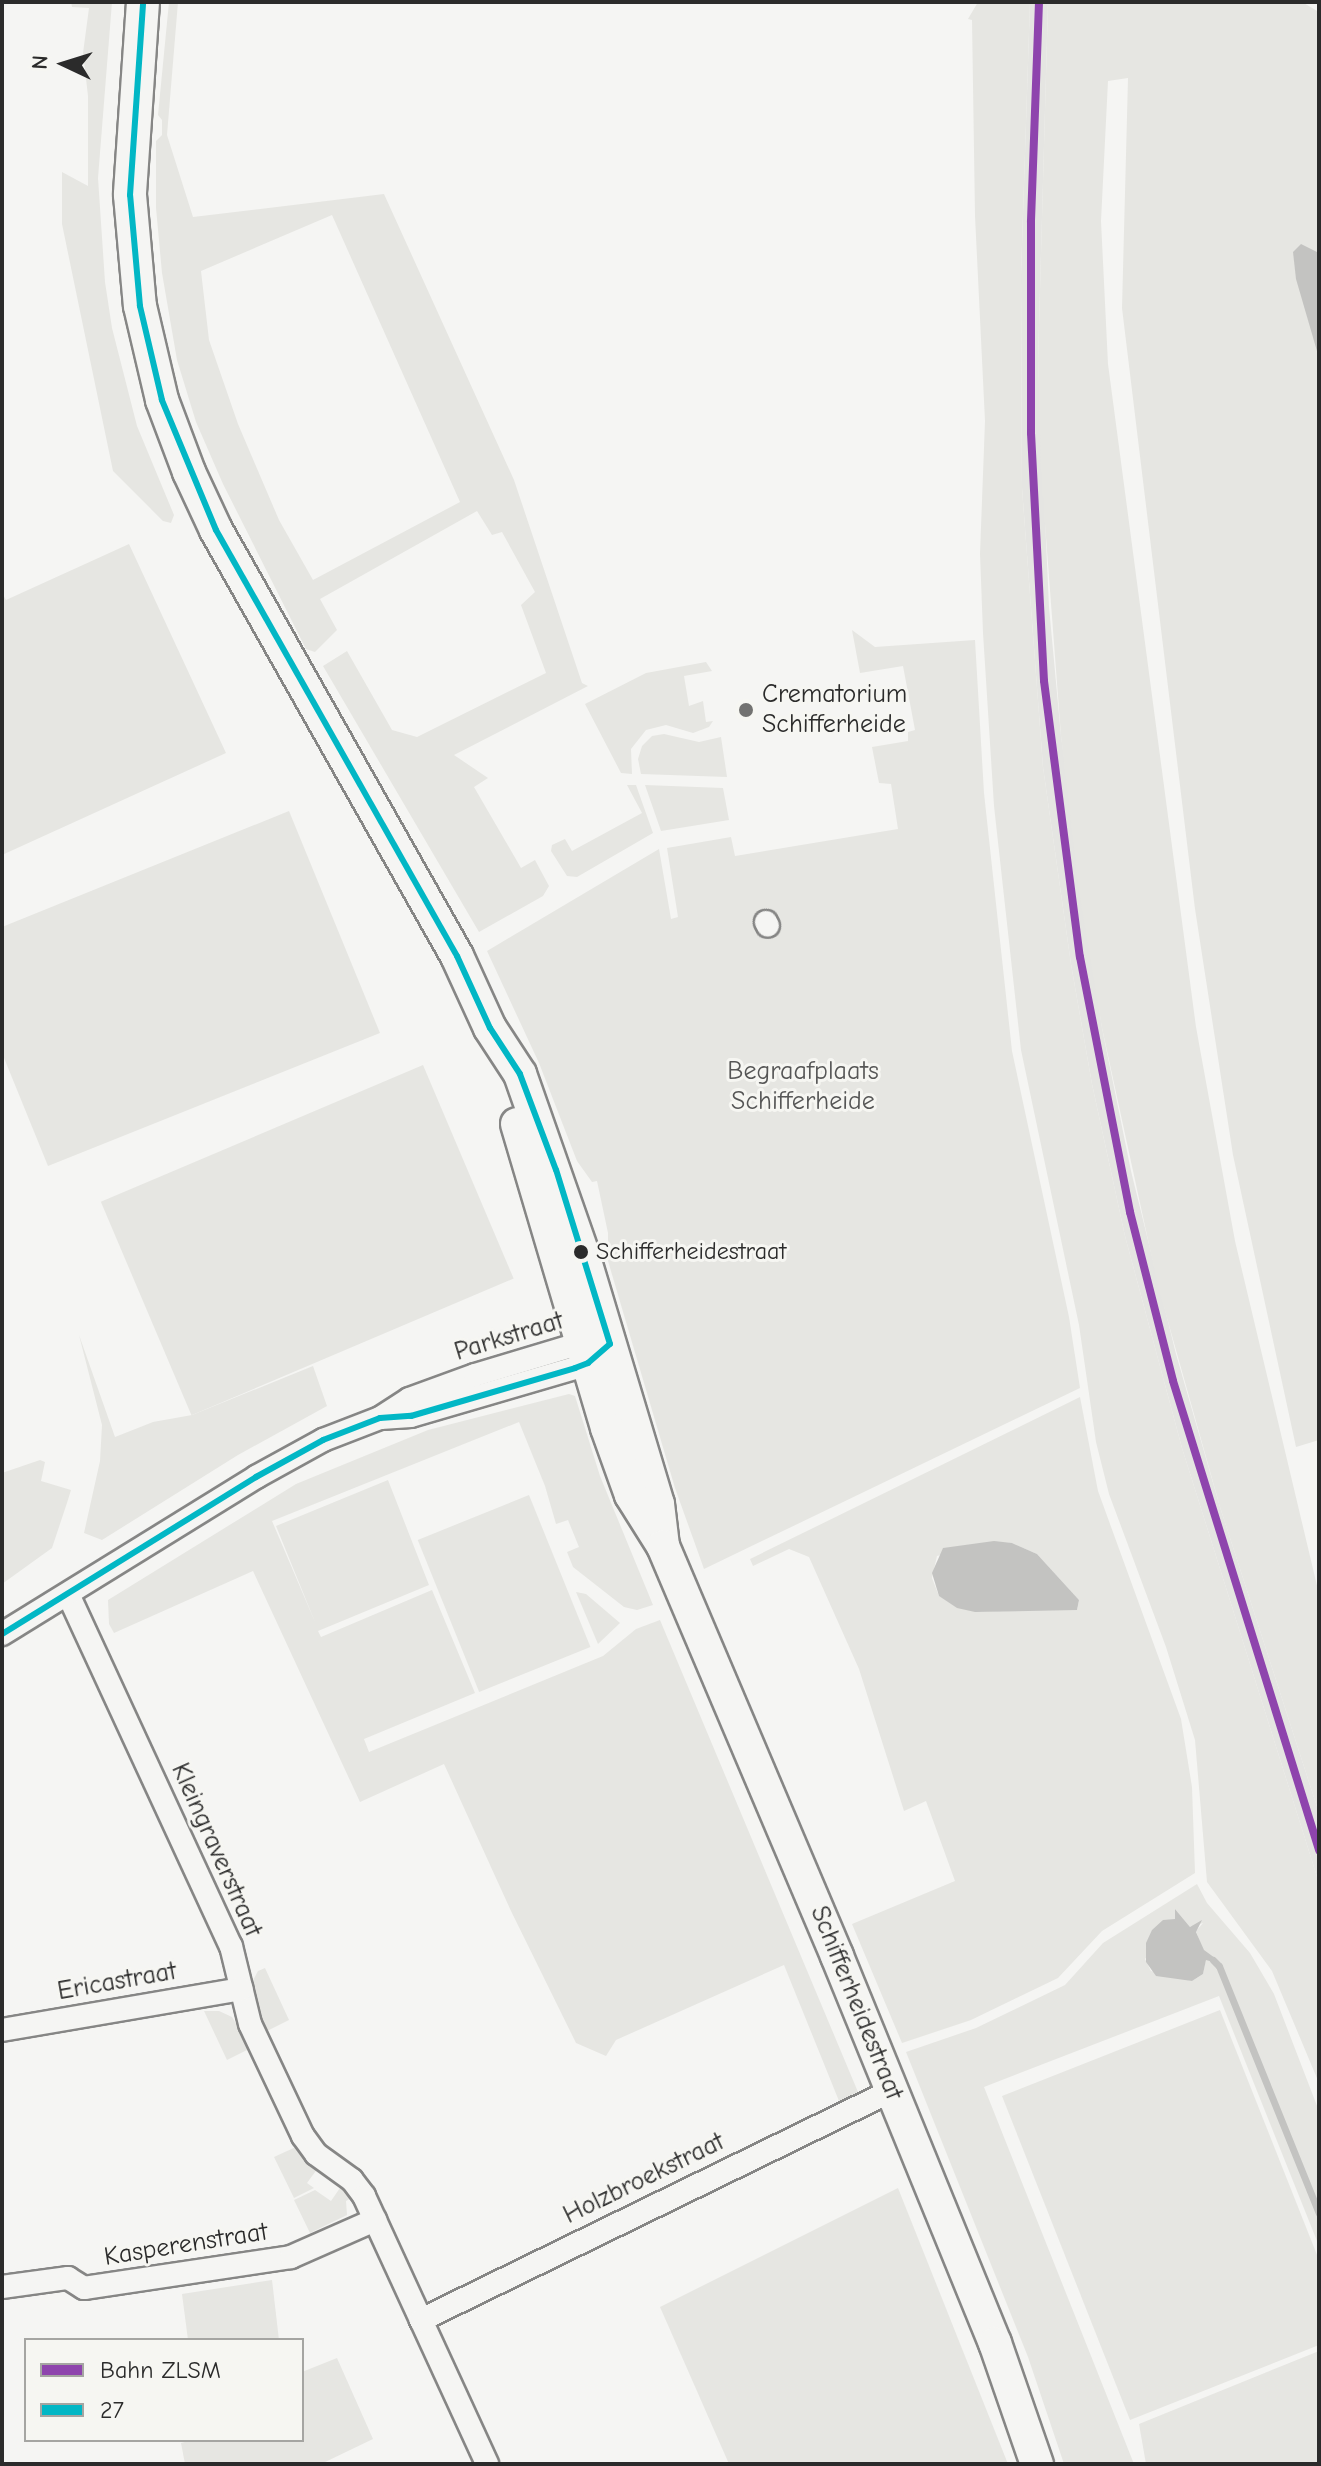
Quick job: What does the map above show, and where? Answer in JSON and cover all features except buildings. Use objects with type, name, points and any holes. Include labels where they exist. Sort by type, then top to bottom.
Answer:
[{"type":"street","name":"Schifferheidestraat","points":[[143,2],[130,195],[134,256],[150,356],[189,472],[216,530],[457,956],[490,1028],[593,1350],[658,1504],[663,1546],[893,2090],[1000,2357],[1037,2464]]},
{"type":"street","name":"Parkstraat","points":[[2,1634],[256,1477],[323,1440],[380,1418],[409,1399],[593,1350]]},
{"type":"street","name":"Kleingraverstraat","points":[[68,1594],[231,1946],[250,2024],[303,2136],[316,2154],[352,2180],[375,2220],[487,2464]]},
{"type":"street","name":"Ericastraat","points":[[2,2030],[242,1989]]},
{"type":"street","name":"Holzbroekstraat","points":[[421,2320],[893,2090]]},
{"type":"street","name":"Kasperenstraat","points":[[2,2287],[68,2278],[84,2288],[291,2257],[375,2220]]},
{"type":"shaded area","points":[[1030,2],[1048,2],[1038,361],[1049,607],[1061,736],[1102,1028],[1131,1171],[1176,1354],[1220,1507],[1319,1813],[1319,1883],[1182,1448],[1125,1236],[1092,1084],[1071,964],[1043,767],[1022,488],[1021,275]]},
{"type":"shaded area","points":[[1301,244],[1319,253],[1319,358],[1296,279],[1293,252]]},
{"type":"shaded area","points":[[994,1541],[1012,1543],[1037,1554],[1079,1600],[1077,1610],[975,1612],[957,1608],[939,1596],[932,1573],[943,1548]]},
{"type":"shaded area","points":[[1175,1909],[1190,1927],[1202,1920],[1196,1932],[1204,1950],[1215,1958],[1213,1962],[1206,1960],[1203,1974],[1192,1981],[1156,1976],[1146,1962],[1146,1943],[1152,1930],[1163,1920],[1175,1919]]},
{"type":"green space","points":[[71,2],[112,2],[98,178],[105,282],[112,328],[137,426],[174,515],[171,523],[163,521],[113,471],[62,224],[62,172],[88,186],[88,96],[83,53],[89,8],[72,7]]},
{"type":"green space","points":[[169,2],[178,2],[167,135],[193,217],[384,194],[514,480],[582,683],[588,686],[454,755],[488,778],[474,787],[521,868],[535,860],[549,886],[543,896],[479,932],[323,666],[347,651],[392,730],[417,737],[546,673],[521,605],[535,592],[502,532],[492,535],[477,511],[320,599],[337,630],[315,652],[306,649],[223,484],[196,422],[177,360],[162,273],[156,208],[156,141],[162,135],[162,120],[158,115]],"holes":[[[332,215],[460,502],[313,580],[279,520],[238,424],[209,340],[201,271]]]},
{"type":"green space","points":[[978,2],[1030,2],[1021,275],[1022,488],[1043,767],[1071,964],[1092,1084],[1125,1236],[1182,1448],[1319,1883],[1319,2083],[1272,1971],[1207,1882],[1195,1740],[1166,1647],[1109,1494],[1096,1442],[1079,1325],[1021,1050],[994,806],[983,633],[980,554],[985,421],[975,216],[972,20],[968,19]]},
{"type":"green space","points":[[1048,2],[1302,2],[1319,12],[1319,1440],[1296,1447],[1233,1155],[1195,909],[1122,308],[1128,78],[1108,81],[1101,221],[1108,364],[1196,1027],[1235,1241],[1319,1594],[1319,1813],[1220,1507],[1158,1286],[1102,1028],[1079,891],[1061,736],[1041,471],[1038,361]]},
{"type":"green space","points":[[129,544],[226,753],[2,855],[2,593],[6,600]]},
{"type":"green space","name":"Begraafplaats Schifferheide","points":[[852,630],[875,647],[975,640],[984,793],[1012,1051],[1069,1317],[1080,1388],[704,1569],[675,1488],[608,1261],[608,1233],[597,1181],[592,1182],[577,1161],[539,1063],[487,951],[659,849],[671,919],[678,917],[667,848],[731,837],[735,856],[898,829],[891,784],[879,783],[872,747],[908,741],[908,732],[915,730],[903,666],[860,673]]},
{"type":"green space","points":[[706,662],[712,671],[684,676],[689,706],[703,701],[706,722],[713,721],[709,727],[693,733],[666,725],[646,730],[631,749],[632,774],[621,773],[585,704],[646,673]]},
{"type":"green space","points":[[664,734],[699,742],[721,737],[727,777],[641,774],[638,759],[642,746],[652,736]]},
{"type":"green space","points":[[627,785],[636,785],[653,833],[577,877],[567,876],[551,851],[552,845],[565,839],[572,851],[642,813]]},
{"type":"green space","points":[[645,785],[723,788],[729,820],[661,831]]},
{"type":"green space","points":[[289,811],[380,1033],[48,1166],[2,1053],[2,927]]},
{"type":"green space","points":[[423,1065],[514,1279],[191,1415],[101,1202]]},
{"type":"green space","points":[[79,1335],[115,1437],[153,1422],[192,1415],[313,1366],[327,1406],[238,1455],[102,1540],[84,1533],[100,1461],[102,1425]]},
{"type":"green space","points":[[569,1394],[575,1396],[600,1476],[653,1605],[637,1610],[624,1607],[573,1567],[567,1552],[579,1547],[568,1520],[556,1524],[545,1486],[519,1422],[272,1521],[315,1622],[276,1526],[388,1480],[429,1585],[318,1631],[321,1637],[432,1590],[475,1693],[364,1739],[369,1752],[603,1656],[636,1629],[660,1620],[858,2092],[839,2101],[784,1965],[616,2040],[606,2056],[576,2043],[444,1764],[360,1802],[253,1571],[114,1633],[109,1624],[108,1600],[296,1484],[428,1430]]},
{"type":"green space","points":[[1080,1397],[1098,1491],[1181,1719],[1192,1787],[1195,1873],[1102,1931],[1058,1978],[971,2020],[902,2043],[852,1924],[955,1881],[926,1801],[904,1811],[859,1669],[809,1557],[789,1549],[753,1566],[750,1559]],"holes":[[[988,1542],[1012,1543],[1037,1554],[1079,1600],[1077,1610],[1048,1608],[980,1612],[939,1596],[932,1578],[937,1556]]]},
{"type":"green space","points":[[40,1460],[45,1462],[41,1481],[71,1490],[52,1548],[2,1584],[2,1473]]},
{"type":"green space","points":[[529,1495],[590,1647],[479,1692],[418,1540]]},
{"type":"green space","points":[[576,1592],[586,1594],[620,1623],[598,1644]]},
{"type":"green space","points":[[1197,1884],[1207,1903],[1250,1953],[1274,1994],[1319,2111],[1319,2246],[1219,1996],[984,2087],[1134,2464],[1064,2464],[1028,2357],[906,2052],[976,2028],[1065,1985],[1103,1943]],"holes":[[[1175,1909],[1190,1927],[1203,1923],[1196,1931],[1206,1959],[1203,1974],[1192,1981],[1151,1971],[1145,1959],[1176,1919]]]},
{"type":"green space","points":[[265,1968],[289,2020],[265,2032],[256,2013],[250,1986],[258,1971]]},
{"type":"green space","points":[[1220,2010],[1319,2260],[1319,2345],[1130,2420],[1002,2096]]},
{"type":"green space","points":[[204,2011],[219,2011],[232,2017],[251,2048],[227,2060]]},
{"type":"green space","points":[[298,2146],[318,2168],[307,2183],[314,2188],[294,2198],[274,2157]]},
{"type":"green space","points":[[342,2185],[353,2197],[346,2201],[347,2215],[310,2233],[294,2200],[315,2190],[331,2201]]},
{"type":"green space","points":[[898,2188],[1008,2464],[729,2464],[660,2307]]},
{"type":"green space","points":[[272,2280],[279,2338],[188,2338],[182,2294]]},
{"type":"green space","points":[[1319,2351],[1319,2464],[1146,2464],[1139,2424]]},
{"type":"green space","points":[[337,2358],[373,2439],[321,2464],[185,2464],[181,2443],[185,2442],[304,2442],[304,2371]]},
{"type":"waterway","points":[[1213,1960],[1219,1966],[1319,2214]]},
{"type":"rail line","name":"ZLSM","points":[[1039,2],[1031,222],[1031,433],[1044,681],[1080,957],[1130,1212],[1173,1381],[1319,1851]]},
{"type":"transit line","name":"27","points":[[2,1634],[256,1477],[323,1440],[380,1418],[411,1416],[575,1368],[588,1363],[610,1344],[556,1170],[520,1074],[490,1028],[457,956],[216,530],[162,400],[140,306],[130,195],[143,2]]},
{"type":"place","name":"Crematorium Schifferheide","points":[[746,710]]},
{"type":"place","name":"Schifferheidestraat","points":[[581,1252]]}]
